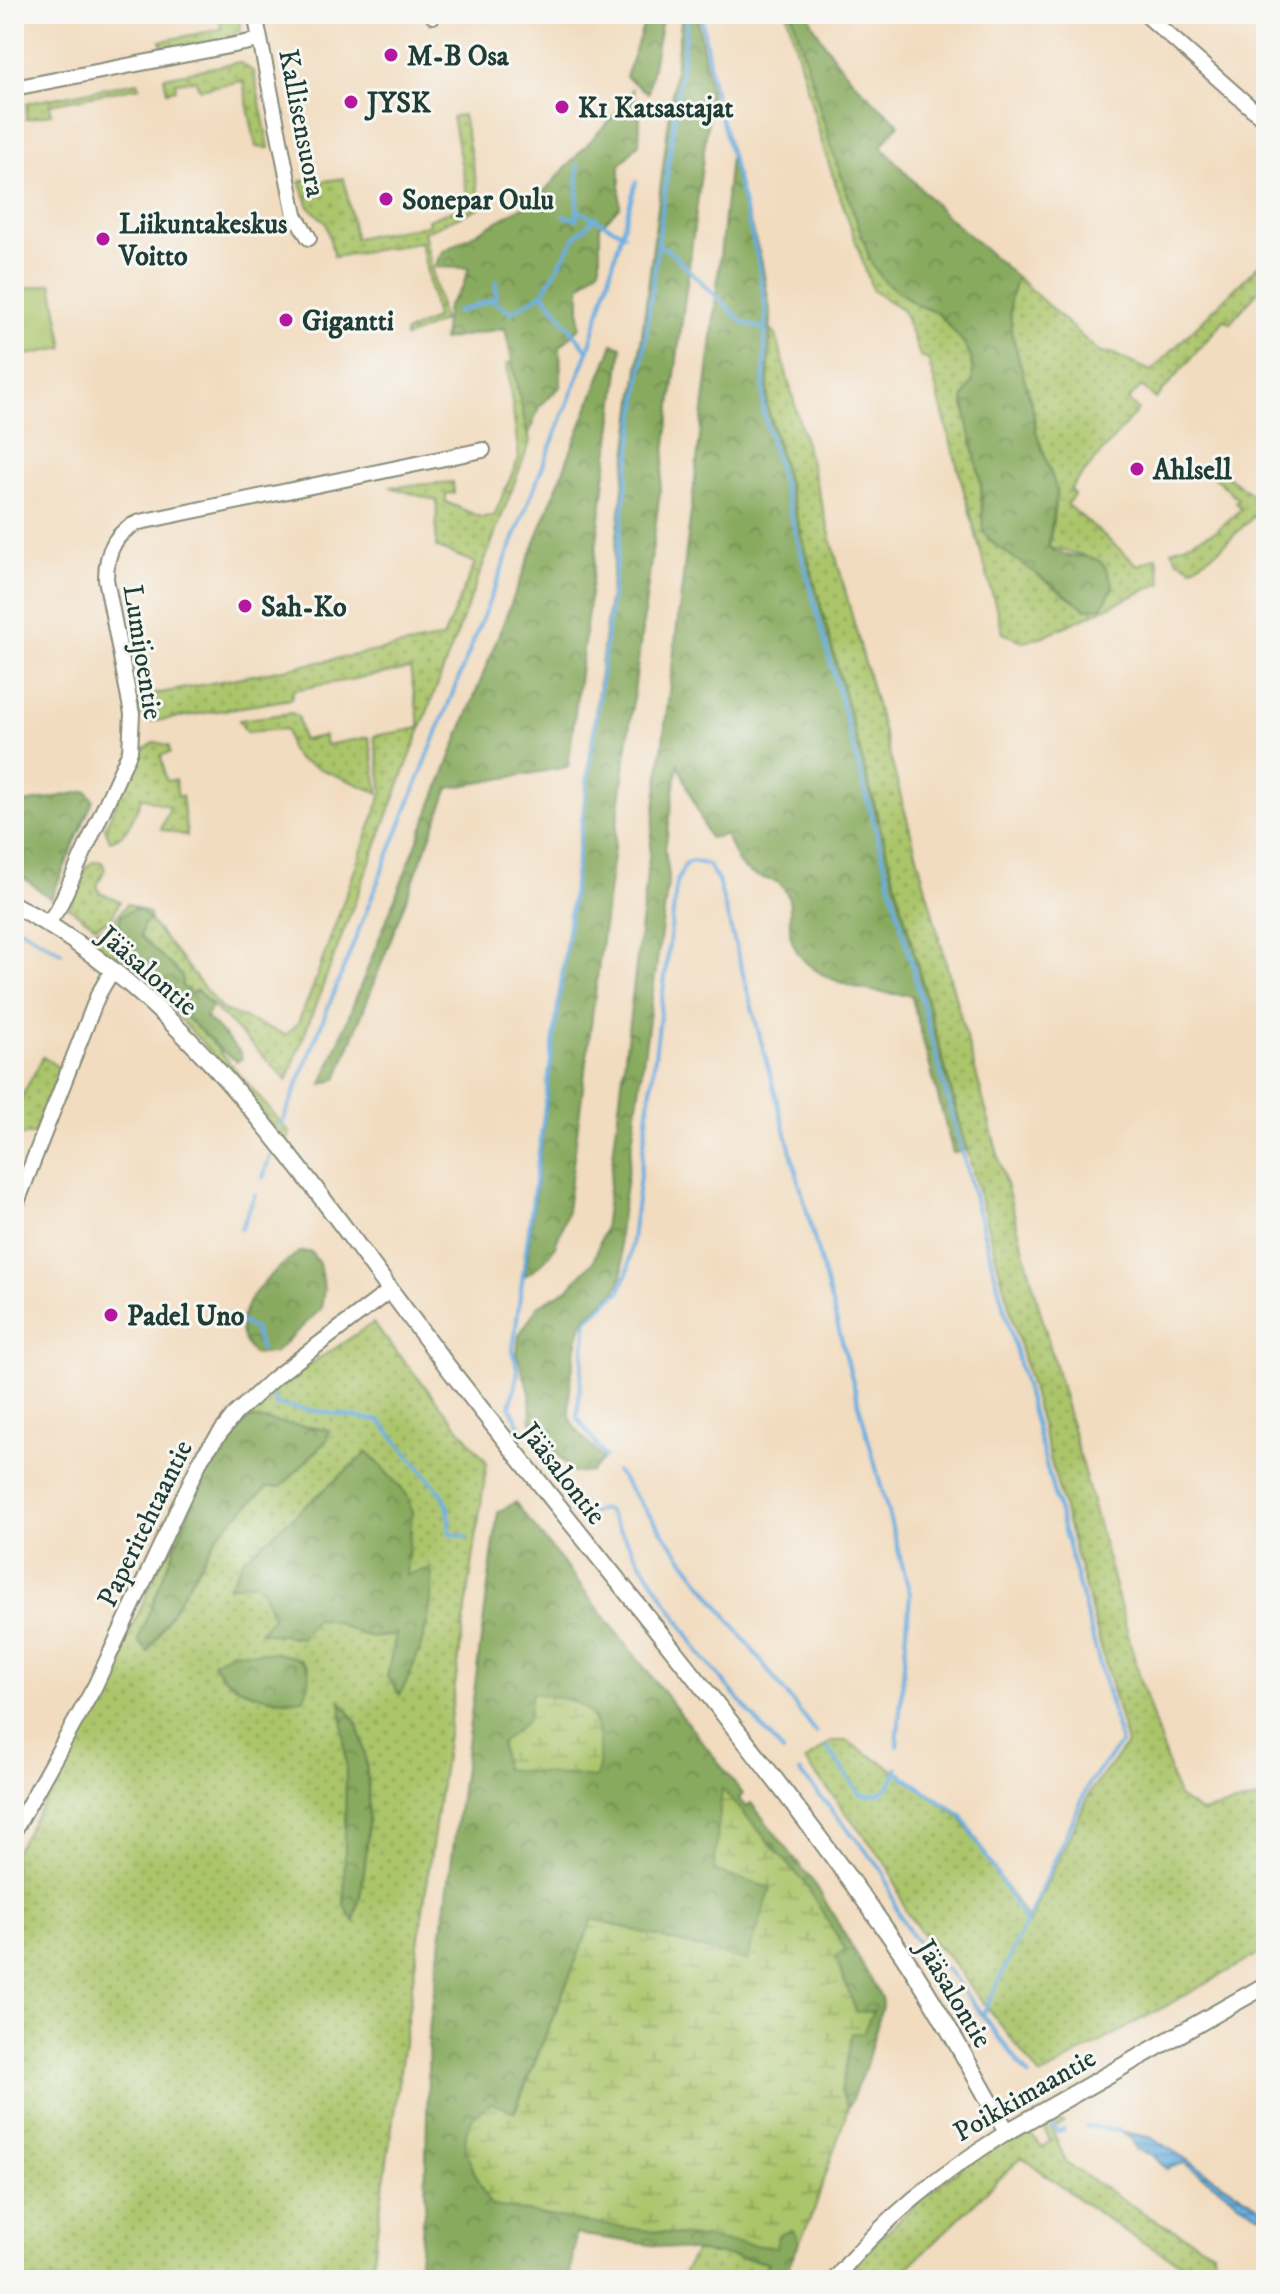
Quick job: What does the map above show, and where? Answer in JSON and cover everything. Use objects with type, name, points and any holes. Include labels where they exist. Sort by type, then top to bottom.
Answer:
[{"type":"main road","name":"Jääsalontie","points":[[14,905],[48,923],[113,969],[180,1029],[286,1154],[388,1292],[751,1753],[894,1942],[1007,2132]]},
{"type":"main road","name":"Poikkimaantie","points":[[1007,2132],[1266,1985]]},
{"type":"street","name":"Kallisensuora","points":[[255,14],[295,215],[309,238]]},
{"type":"street","points":[[1145,14],[1266,121]]},
{"type":"street","points":[[14,88],[260,40]]},
{"type":"street","name":"Lumijoentie","points":[[48,923],[59,907],[130,751],[132,714],[106,579],[106,561],[121,534],[140,522],[483,450]]},
{"type":"street","points":[[14,1210],[98,995],[113,969]]},
{"type":"street","name":"Paperitehtaantie","points":[[14,1831],[95,1686],[202,1457],[235,1414],[274,1378],[388,1292]]},
{"type":"street","name":"Poikkimaantie","points":[[834,2280],[862,2244],[949,2169],[1007,2132]]},
{"type":"green space","points":[[219,14],[238,14],[241,30],[228,39],[163,51],[161,41],[221,29]]},
{"type":"green space","points":[[647,14],[663,14],[648,93],[626,77]]},
{"type":"green space","points":[[682,14],[697,14],[711,96],[567,1211],[554,1249],[525,1276]]},
{"type":"green space","points":[[787,14],[792,14],[833,152],[872,265],[917,305],[938,313],[964,343],[971,358],[973,380],[963,399],[981,484],[982,518],[1102,607],[1113,587],[1083,555],[1049,548],[1057,491],[1036,431],[1011,331],[1010,299],[1017,277],[1100,353],[1111,353],[1151,371],[1266,258],[1266,282],[1230,323],[1225,319],[1156,399],[1142,386],[1128,400],[1138,410],[1070,489],[1074,495],[1067,504],[1138,565],[1157,557],[1162,583],[1041,637],[1025,642],[1003,633],[928,359],[921,358],[902,309],[873,291],[824,150]]},
{"type":"green space","points":[[792,14],[808,14],[826,46],[848,74],[899,124],[881,146],[943,213],[1017,277],[1010,299],[1011,331],[1036,431],[1057,491],[1048,547],[1069,556],[1094,558],[1101,563],[1113,587],[1102,607],[1086,609],[994,544],[983,532],[981,484],[963,399],[973,380],[971,358],[964,343],[938,313],[917,305],[886,283],[872,265],[833,152]]},
{"type":"green space","points":[[239,62],[254,72],[269,148],[256,147],[243,81],[200,89],[195,80],[175,82],[176,89],[167,91],[164,77]]},
{"type":"green space","points":[[138,82],[139,87],[50,104],[51,114],[26,119],[27,103]]},
{"type":"green space","points":[[632,90],[640,120],[639,143],[620,165],[620,207],[600,226],[600,267],[580,286],[580,327],[560,347],[561,386],[539,407],[528,437],[505,328],[443,340],[447,306],[462,288],[469,268],[434,267],[442,252],[537,199],[629,99]]},
{"type":"green space","points":[[463,115],[481,207],[424,232],[443,321],[405,338],[405,333],[436,318],[421,242],[334,257],[326,223],[309,207],[300,181],[317,177],[318,182],[344,178],[355,238],[429,225],[428,220],[469,203],[452,117]]},
{"type":"green space","points":[[730,157],[761,259],[771,315],[767,406],[967,1150],[953,1153],[911,995],[859,988],[824,975],[809,965],[791,937],[789,902],[785,890],[780,884],[755,876],[743,868],[726,835],[709,838],[678,764],[665,849],[669,876],[619,1234],[622,1276],[612,1294],[582,1324],[570,1385],[571,1421],[603,1459],[591,1472],[573,1473],[531,1423],[530,1393],[517,1356],[519,1335],[538,1306],[569,1288],[593,1262],[604,1230],[712,337]]},
{"type":"green space","points":[[14,243],[23,289],[52,284],[64,348],[14,357]]},
{"type":"green space","points":[[770,329],[776,335],[1137,1668],[1178,1797],[1201,1812],[1266,1797],[1266,1950],[1040,2076],[945,1953],[925,1937],[906,1912],[889,1867],[805,1761],[832,1741],[847,1741],[905,1777],[960,1817],[1029,1922],[1092,1789],[1127,1744],[767,406]]},
{"type":"green space","points":[[613,344],[622,347],[568,767],[449,788],[337,1079],[322,1084]]},
{"type":"green space","points":[[512,362],[530,442],[287,1080],[197,990],[191,994],[182,986],[182,976],[140,936],[144,924],[121,916],[195,1023],[290,1133],[287,1144],[241,1087],[167,1006],[82,936],[88,931],[108,928],[127,904],[149,913],[150,921],[221,1009],[286,1035],[298,1023],[310,995],[383,791],[374,736],[420,728],[410,669],[293,690],[291,699],[150,722],[139,714],[138,706],[145,696],[443,638],[475,563],[436,547],[437,501],[390,487],[453,482],[454,493],[446,494],[446,502],[480,517],[494,516],[519,458],[507,364]]},
{"type":"green space","points":[[1219,470],[1254,496],[1261,509],[1220,549],[1192,568],[1177,559],[1172,550],[1216,531],[1241,509],[1235,502],[1238,499],[1211,474]]},
{"type":"green space","points":[[291,713],[298,716],[302,740],[324,736],[326,745],[369,737],[379,793],[298,760],[290,750],[286,729],[246,732],[239,720]]},
{"type":"green space","points":[[156,742],[169,746],[170,753],[161,755],[166,781],[175,780],[178,797],[182,796],[187,836],[161,829],[170,807],[142,797],[126,830],[110,841],[105,828],[137,753]]},
{"type":"green space","points":[[87,791],[93,800],[51,899],[14,870],[14,805]]},
{"type":"green space","points":[[95,861],[102,862],[105,869],[97,886],[100,893],[120,901],[111,919],[96,926],[69,908],[87,866]]},
{"type":"green space","points":[[133,909],[141,911],[150,921],[144,924],[140,936],[182,976],[182,986],[191,994],[196,990],[212,1006],[206,1017],[240,1052],[242,1059],[237,1061],[221,1050],[113,948],[121,916]]},
{"type":"green space","points":[[43,1057],[58,1067],[59,1076],[35,1134],[14,1136],[14,1111]]},
{"type":"green space","points":[[299,1252],[311,1252],[319,1264],[324,1289],[321,1309],[274,1353],[253,1354],[243,1340],[241,1325],[244,1311],[263,1284]]},
{"type":"green space","points":[[373,1323],[487,1462],[370,2280],[14,2280],[14,1853],[56,1782],[105,1688],[201,1473],[233,1428],[279,1385]]},
{"type":"green space","points":[[249,1418],[329,1430],[327,1440],[281,1487],[267,1487],[219,1533],[148,1652],[138,1640],[205,1472]]},
{"type":"green space","points":[[368,1452],[407,1495],[412,1513],[406,1575],[431,1568],[428,1617],[414,1665],[400,1695],[387,1677],[396,1633],[372,1637],[336,1622],[315,1619],[301,1638],[260,1632],[273,1617],[263,1590],[252,1582],[228,1587],[244,1559]]},
{"type":"green space","points":[[515,1502],[743,1794],[739,1799],[746,1807],[751,1803],[817,1887],[881,1997],[882,2006],[867,2063],[848,2108],[841,2091],[852,2032],[873,2012],[856,2012],[836,1958],[845,1949],[804,1882],[723,1790],[772,1887],[747,1962],[593,1919],[514,2112],[490,2205],[577,2221],[775,2248],[778,2235],[794,2230],[799,2243],[782,2280],[761,2280],[768,2262],[576,2234],[569,2280],[417,2280],[425,2203],[429,2029],[498,1512]]},
{"type":"green space","points":[[233,1651],[278,1654],[302,1661],[308,1670],[309,1682],[303,1699],[265,1697],[228,1680],[213,1662]]},
{"type":"green space","points":[[532,1693],[570,1701],[587,1711],[593,1719],[599,1746],[595,1778],[504,1769],[501,1743],[527,1721]]},
{"type":"green space","points":[[341,1702],[359,1728],[367,1773],[366,1851],[354,1921],[344,1905],[346,1764]]},
{"type":"green space","points":[[722,1789],[804,1882],[845,1949],[836,1958],[856,2012],[873,2011],[863,2033],[852,2033],[841,2091],[848,2108],[813,2213],[799,2243],[793,2230],[778,2235],[776,2248],[577,2221],[490,2205],[466,2150],[469,2125],[477,2113],[491,2103],[515,2112],[593,1919],[747,1961],[771,1888],[714,1871]]},
{"type":"green space","points":[[1052,2118],[1064,2123],[1052,2129],[1066,2163],[1153,2219],[1213,2251],[1215,2272],[1242,2280],[1217,2276],[1188,2266],[1158,2251],[1097,2213],[1022,2157],[895,2280],[842,2280],[902,2217],[976,2157],[1025,2132],[1029,2132],[1041,2147],[1050,2142],[1043,2126]]},
{"type":"green space","points":[[696,2251],[768,2262],[761,2280],[687,2280],[684,2271]]},
{"type":"water","points":[[1120,2131],[1153,2138],[1266,2211],[1266,2217],[1237,2201],[1184,2163],[1166,2169],[1153,2155],[1136,2149],[1132,2140]]},
{"type":"waterway","points":[[521,1428],[510,1407],[518,1373],[513,1350],[688,14]]},
{"type":"waterway","points":[[701,14],[713,87],[758,259],[766,310],[763,411],[1121,1743],[1090,1782],[1026,1923]]},
{"type":"waterway","points":[[564,216],[577,219],[578,166]]},
{"type":"waterway","points":[[281,1126],[588,352],[636,182]]},
{"type":"waterway","points":[[580,211],[624,234]]},
{"type":"waterway","points":[[492,300],[511,312],[543,293],[576,236],[596,217]]},
{"type":"waterway","points":[[658,244],[744,323],[764,329]]},
{"type":"waterway","points":[[456,312],[492,300],[496,296],[496,281]]},
{"type":"waterway","points":[[543,293],[588,351]]},
{"type":"waterway","points":[[605,1457],[577,1417],[587,1320],[620,1291],[628,1271],[677,881],[686,863],[693,861],[708,865],[718,881],[910,1594],[897,1746]]},
{"type":"waterway","points":[[14,925],[61,952]]},
{"type":"waterway","points":[[263,1178],[270,1156]]},
{"type":"waterway","points":[[241,1229],[255,1195]]},
{"type":"waterway","points":[[209,1308],[213,1310]]},
{"type":"waterway","points":[[228,1315],[254,1329],[261,1349]]},
{"type":"waterway","points":[[273,1397],[277,1405],[380,1421],[443,1495],[448,1507],[450,1533],[467,1537]]},
{"type":"waterway","points":[[616,1471],[816,1733]]},
{"type":"waterway","points":[[589,1514],[602,1509],[608,1512],[702,1656],[783,1752]]},
{"type":"waterway","points":[[827,1747],[860,1794],[874,1795],[884,1790],[897,1768]]},
{"type":"waterway","points":[[896,1771],[962,1816],[1026,1923],[982,2016]]},
{"type":"waterway","points":[[800,1772],[883,1871],[897,1911],[912,1936],[949,1972],[1029,2076]]},
{"type":"waterway","points":[[1086,2126],[1120,2131]]},
{"type":"waterway","points":[[1053,2127],[1058,2132],[1064,2130]]},
{"type":"place","name":"M-B Osa","points":[[391,55]]},
{"type":"place","name":"JYSK","points":[[351,102]]},
{"type":"place","name":"K1 Katsastajat","points":[[562,107]]},
{"type":"place","name":"Sonepar Oulu","points":[[386,199]]},
{"type":"place","name":"Liikuntakeskus Voitto","points":[[103,239]]},
{"type":"place","name":"Gigantti","points":[[286,320]]},
{"type":"place","name":"Ahlsell","points":[[1137,469]]},
{"type":"place","name":"Sah-Ko","points":[[245,606]]},
{"type":"place","name":"Padel Uno","points":[[111,1315]]}]
